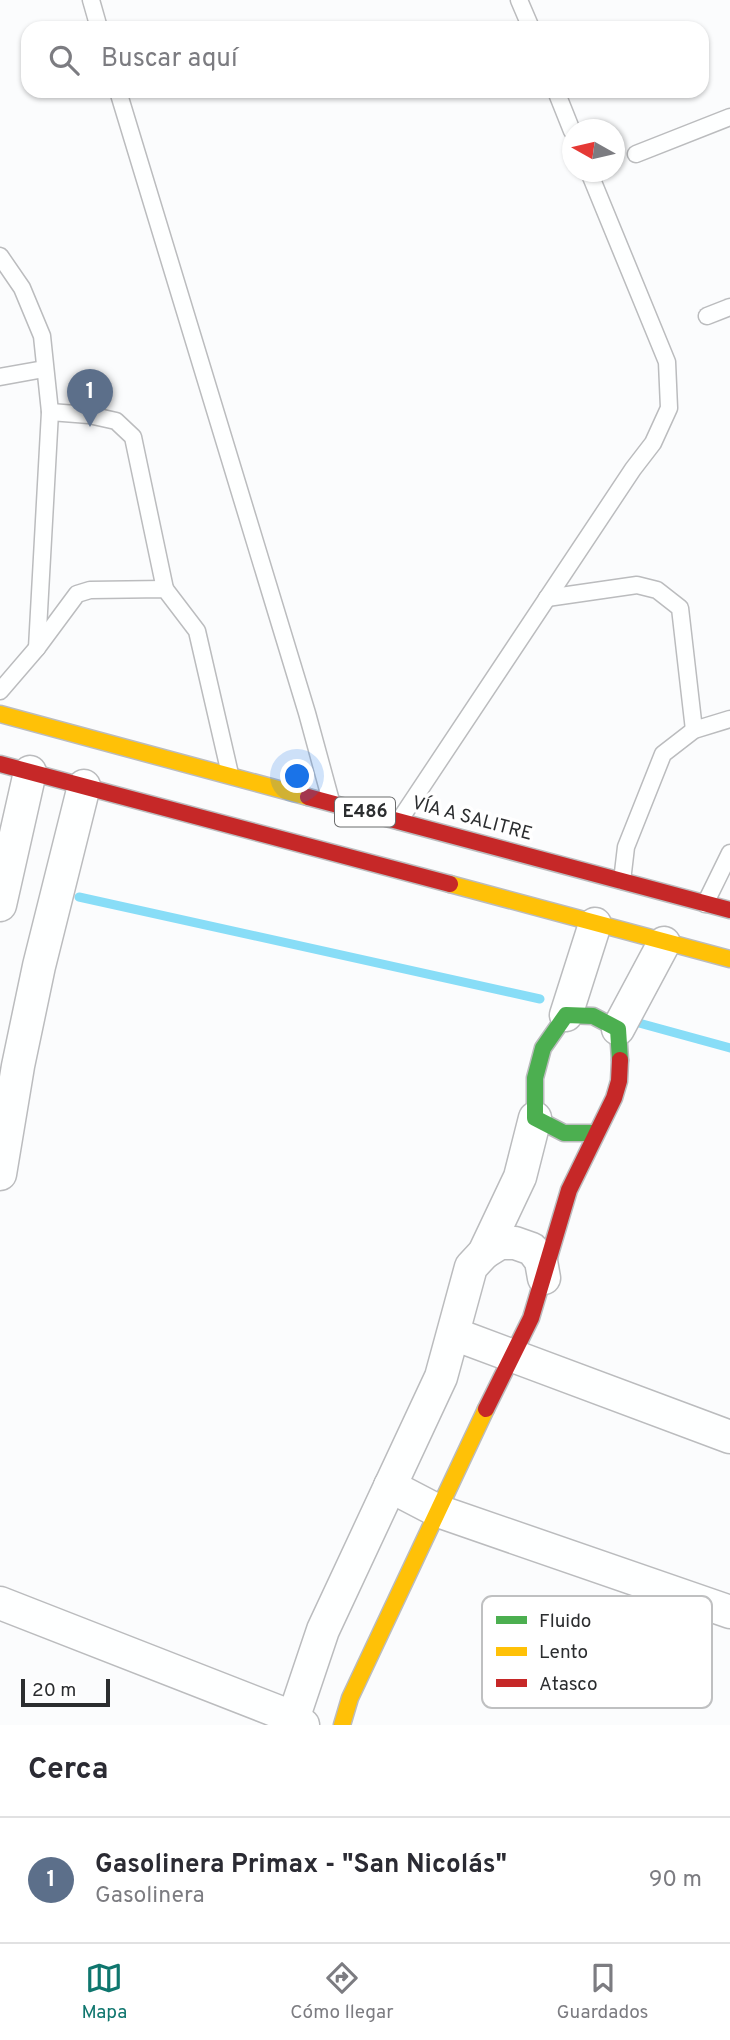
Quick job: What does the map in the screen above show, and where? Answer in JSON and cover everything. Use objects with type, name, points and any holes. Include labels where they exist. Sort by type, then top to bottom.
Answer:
[{"type":"main road","name":"VÍA A SALITRE","points":[[0,714],[730,911]]},
{"type":"main road","name":"E486","points":[[0,764],[730,959]]},
{"type":"main road","points":[[342,1725],[350,1698],[520,1342],[544,1278],[569,1191],[614,1097],[621,1068],[618,1029],[593,1016],[566,1015],[543,1048],[535,1078],[535,1118],[553,1130],[574,1136],[595,1133]]},
{"type":"street","points":[[0,905],[30,772]]},
{"type":"street","points":[[0,1174],[18,1066],[39,966],[85,786]]},
{"type":"street","points":[[566,1015],[595,924]]},
{"type":"street","points":[[618,1029],[664,943]]},
{"type":"street","points":[[0,1603],[295,1722],[323,1630],[441,1377],[471,1268],[484,1253],[520,1177],[535,1118]]},
{"type":"street","points":[[520,1177],[569,1191]]},
{"type":"street","points":[[484,1253],[500,1243],[515,1243],[532,1249],[541,1261],[544,1278]]},
{"type":"street","points":[[454,1334],[730,1437]]},
{"type":"street","points":[[390,1486],[438,1511],[684,1596]]},
{"type":"street","points":[[712,1606],[730,1612]]},
{"type":"lane","points":[[91,0],[97,21]]},
{"type":"lane","points":[[519,0],[528,21]]},
{"type":"lane","points":[[120,98],[307,713],[331,803]]},
{"type":"lane","points":[[559,98],[567,119]]},
{"type":"lane","points":[[636,154],[730,117]]},
{"type":"lane","points":[[399,821],[653,443],[669,408],[667,362],[593,182]]},
{"type":"lane","points":[[0,257],[22,288],[42,337],[50,412],[37,648]]},
{"type":"lane","points":[[707,316],[730,307]]},
{"type":"lane","points":[[0,377],[44,369]]},
{"type":"lane","points":[[50,412],[89,415],[116,421],[133,437],[165,589],[197,631],[231,776]]},
{"type":"lane","points":[[547,598],[636,585],[657,590],[680,608],[694,730]]},
{"type":"lane","points":[[0,691],[78,594],[90,590],[165,589]]},
{"type":"lane","points":[[622,881],[626,847],[663,754],[694,730],[730,719]]},
{"type":"lane","points":[[705,904],[730,853]]},
{"type":"waterway","points":[[79,897],[540,999]]},
{"type":"waterway","points":[[639,1023],[730,1048]]},
{"type":"traffic: fast","points":[[595,1133],[564,1133],[535,1118],[535,1078],[543,1048],[566,1015],[593,1016],[618,1029],[620,1060]]},
{"type":"traffic: slow","points":[[0,714],[308,797]]},
{"type":"traffic: slow","points":[[450,884],[730,959]]},
{"type":"traffic: slow","points":[[342,1725],[350,1698],[486,1409]]},
{"type":"traffic: jam","points":[[0,764],[450,884]]},
{"type":"traffic: jam","points":[[308,797],[730,910]]},
{"type":"traffic: jam","points":[[486,1409],[531,1318],[569,1190],[614,1098],[619,1081],[620,1060]]},
{"type":"place","name":"Gasolinera Primax - \"San Nicolás\"","points":[[90,427]]}]
